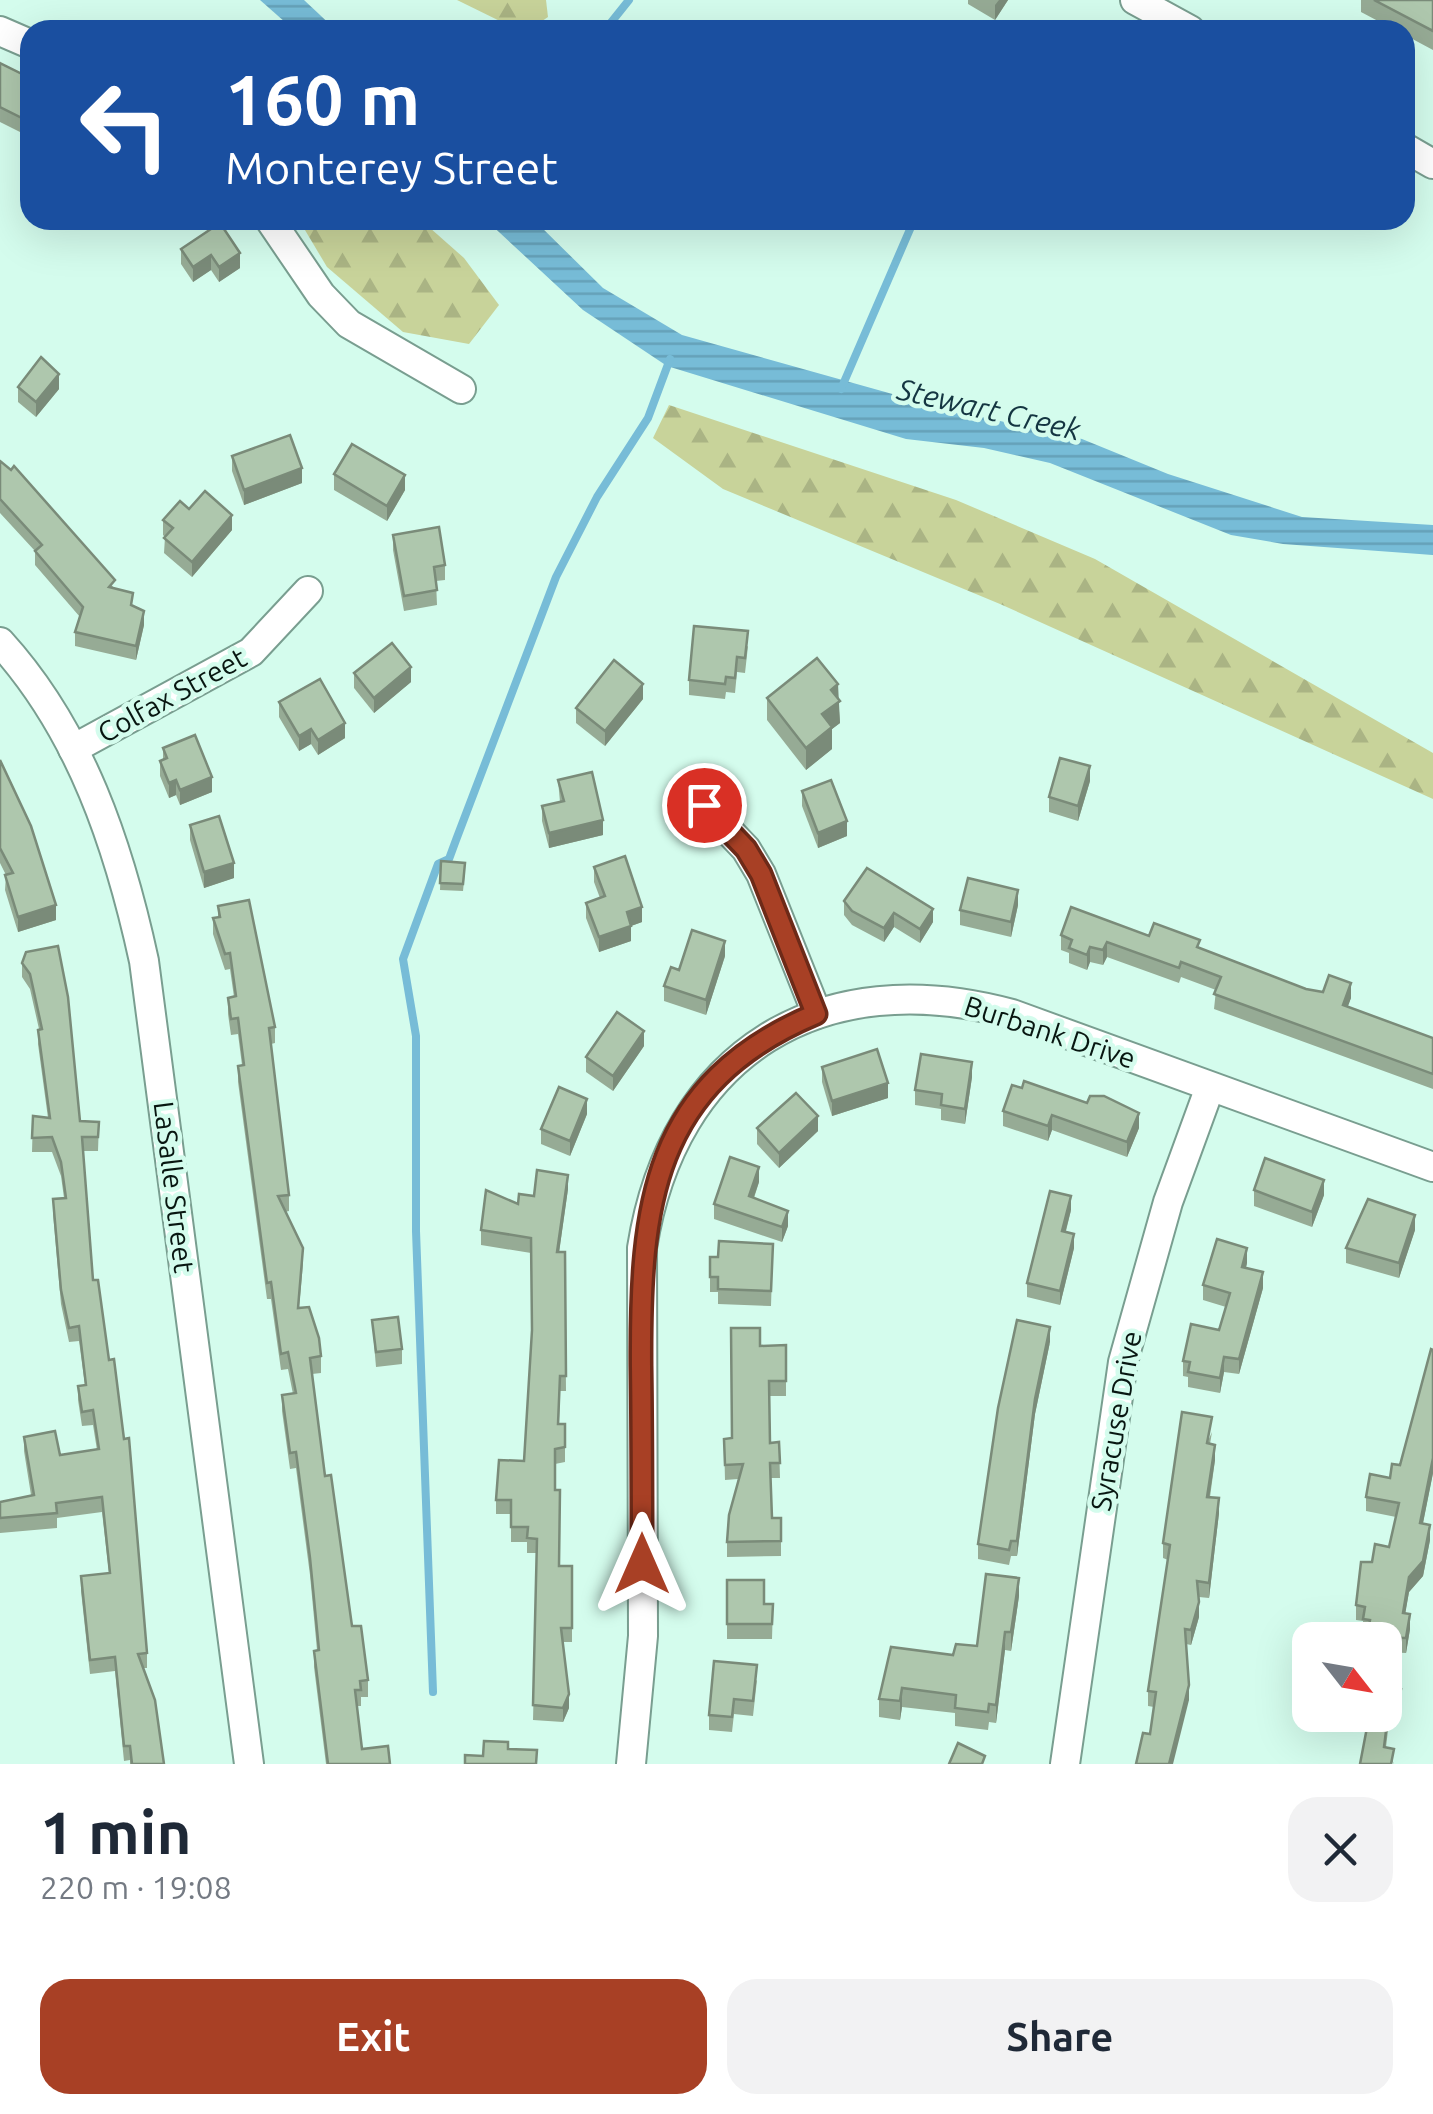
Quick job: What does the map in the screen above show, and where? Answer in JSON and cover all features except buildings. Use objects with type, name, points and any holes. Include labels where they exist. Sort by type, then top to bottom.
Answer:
[{"type":"street","points":[[1135,0],[1172,20]]},
{"type":"street","points":[[277,230],[322,295],[349,324],[461,389]]},
{"type":"street","name":"Colfax Street","points":[[73,749],[251,652],[308,591]]},
{"type":"street","name":"LaSalle Street","points":[[0,642],[73,749],[112,838],[144,961],[248,1764]]},
{"type":"street","points":[[704,805],[746,849],[761,874],[816,1014]]},
{"type":"street","name":"Burbank Drive","points":[[632,1764],[642,1682],[640,1276],[650,1196],[672,1143],[714,1082],[773,1035],[816,1014],[877,998],[967,1002],[1012,1014],[1433,1167]]},
{"type":"street","name":"Syracuse Drive","points":[[1065,1764],[1122,1362],[1168,1202],[1210,1087]]},
{"type":"green space","points":[[457,0],[546,0],[548,17],[544,20],[498,20]]},
{"type":"green space","points":[[305,230],[432,230],[464,258],[499,305],[469,344],[403,332],[327,267]]},
{"type":"green space","points":[[669,405],[956,500],[1095,559],[1433,753],[1433,799],[1000,604],[723,489],[653,438]]},
{"type":"water","points":[[260,0],[304,0],[325,20],[283,20]]},
{"type":"water","points":[[497,230],[544,230],[603,288],[682,335],[946,409],[1082,439],[1168,474],[1302,517],[1433,525],[1433,555],[1283,544],[1231,535],[1050,463],[984,448],[906,439],[667,366],[583,310]]},
{"type":"waterway","points":[[613,20],[629,0]]},
{"type":"waterway","points":[[841,389],[910,230]]},
{"type":"waterway","points":[[433,1692],[416,1231],[416,1036],[403,959],[438,864],[449,859],[556,577],[597,497],[648,418],[670,359]]},
{"type":"route","points":[[642,1564],[640,1276],[650,1196],[664,1156],[686,1118],[714,1082],[773,1035],[816,1014],[761,874],[746,849],[704,805]]},
{"type":"water label","name":"Stewart Creek","points":[[989,410]]}]
